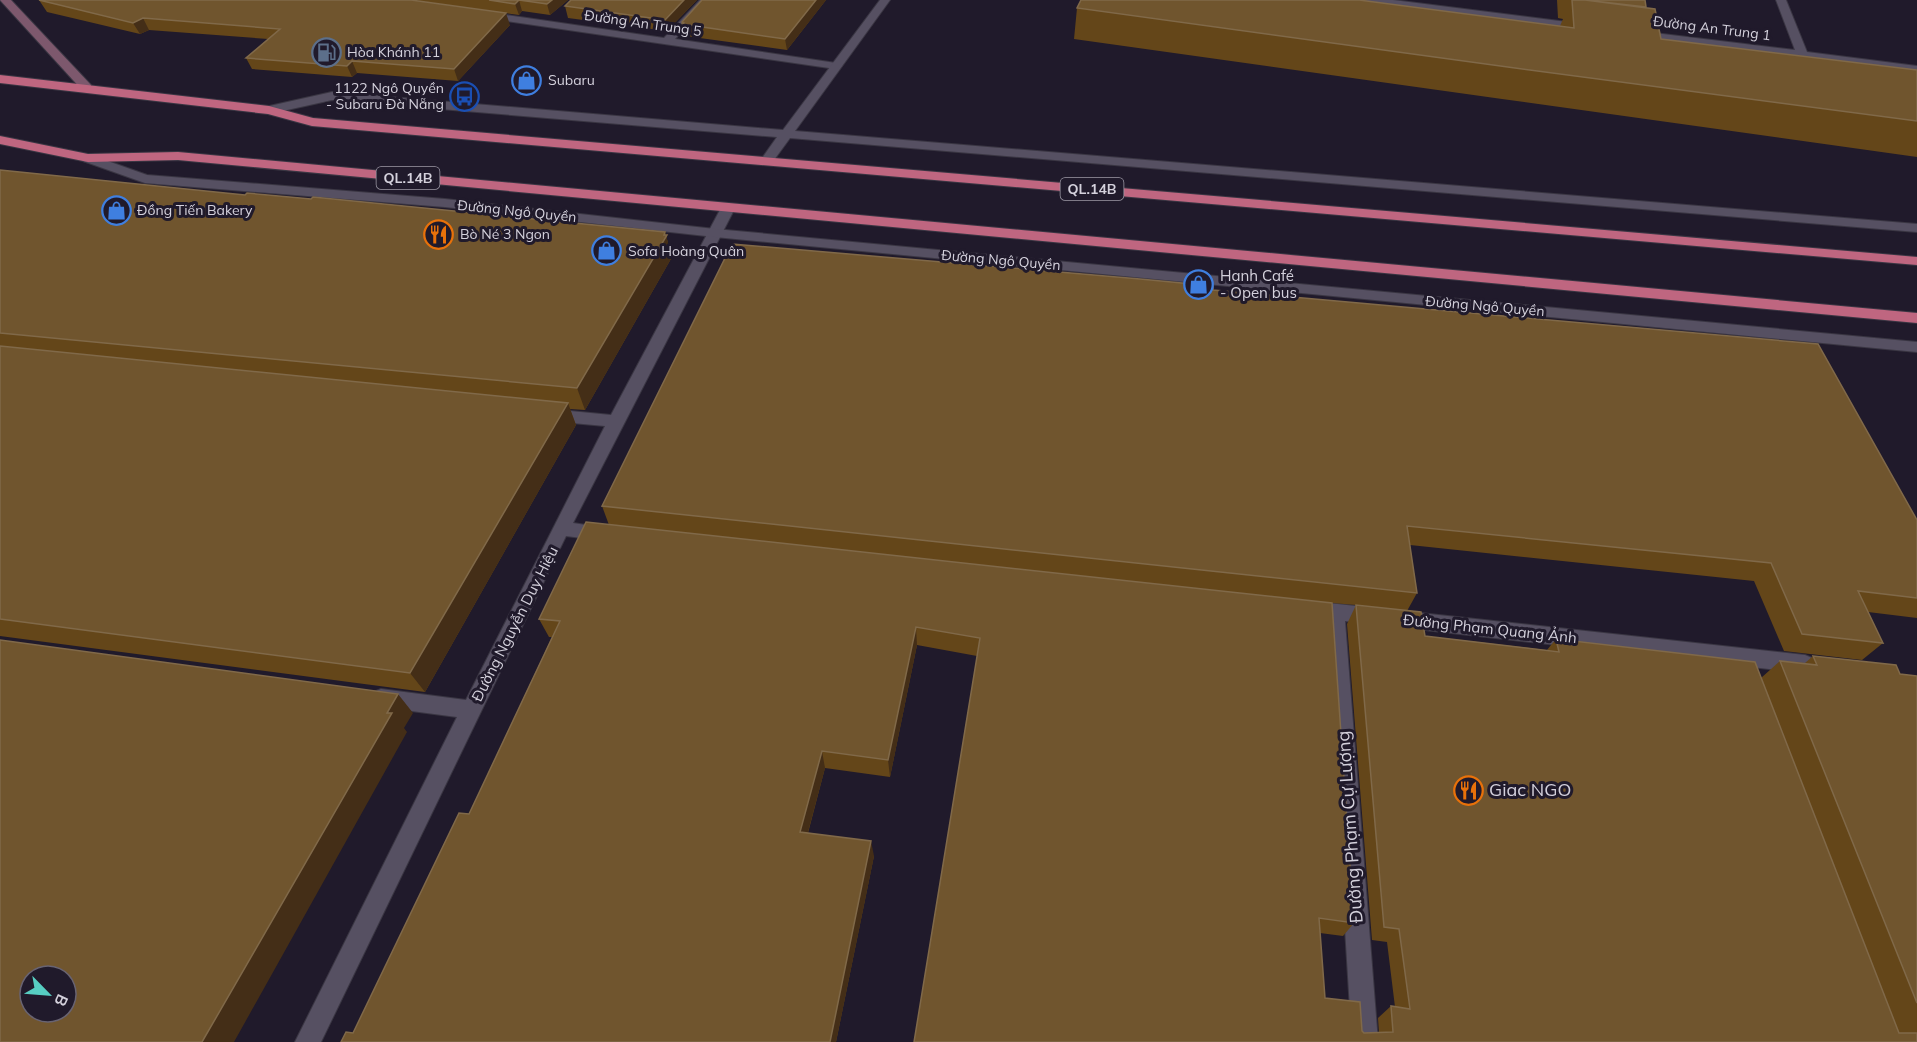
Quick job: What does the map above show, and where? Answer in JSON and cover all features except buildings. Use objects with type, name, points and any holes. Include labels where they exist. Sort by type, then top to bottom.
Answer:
[{"type":"highway","name":"QL.14B","points":[[0,79],[268,110],[312,122],[1917,261]]},
{"type":"highway","name":"Đường Ngô Quyền","points":[[0,140],[88,158],[178,156],[1917,318]]},
{"type":"main road","points":[[5,0],[87,88]]},
{"type":"street","points":[[667,41],[706,0]]},
{"type":"street","points":[[766,161],[885,0]]},
{"type":"street","points":[[1368,0],[1600,29]]},
{"type":"street","name":"Đường An Trung 1","points":[[1781,0],[1803,55]]},
{"type":"street","points":[[550,25],[564,12]]},
{"type":"street","name":"Đường An Trung 5","points":[[471,14],[836,66]]},
{"type":"street","name":"Đường An Trung 1","points":[[1623,32],[1917,69]]},
{"type":"street","points":[[268,110],[332,96],[787,132],[1917,228]]},
{"type":"street","name":"Đường Ngô Quyền","points":[[88,158],[145,179],[446,203],[716,233],[1917,347]]},
{"type":"street","name":"Đường Nguyễn Duy Hiệu","points":[[308,1042],[616,421],[728,208]]},
{"type":"street","points":[[533,413],[616,421]]},
{"type":"street","points":[[562,529],[622,536]]},
{"type":"street","name":"Đường Phạm Quang Ảnh","points":[[1288,607],[1822,666]]},
{"type":"street","name":"Đường Phạm Cự Lượng","points":[[1335,612],[1365,1042]]},
{"type":"street","points":[[1740,656],[1748,678]]},
{"type":"street","points":[[365,695],[471,710]]},
{"type":"place","name":"Hòa Khánh 11","points":[[326,52]]},
{"type":"place","name":"Subaru","points":[[527,80]]},
{"type":"place","name":"1122 Ngô Quyền - Subaru Đà Nẵng","points":[[465,96]]},
{"type":"place","name":"Đồng Tiến Bakery","points":[[116,210]]},
{"type":"place","name":"Bò Né 3 Ngon","points":[[439,234]]},
{"type":"place","name":"Sofa Hoàng Quân","points":[[607,251]]},
{"type":"place","name":"Hanh Café - Open bus","points":[[1199,285]]},
{"type":"place","name":"Giac NGO","points":[[1468,790]]}]
